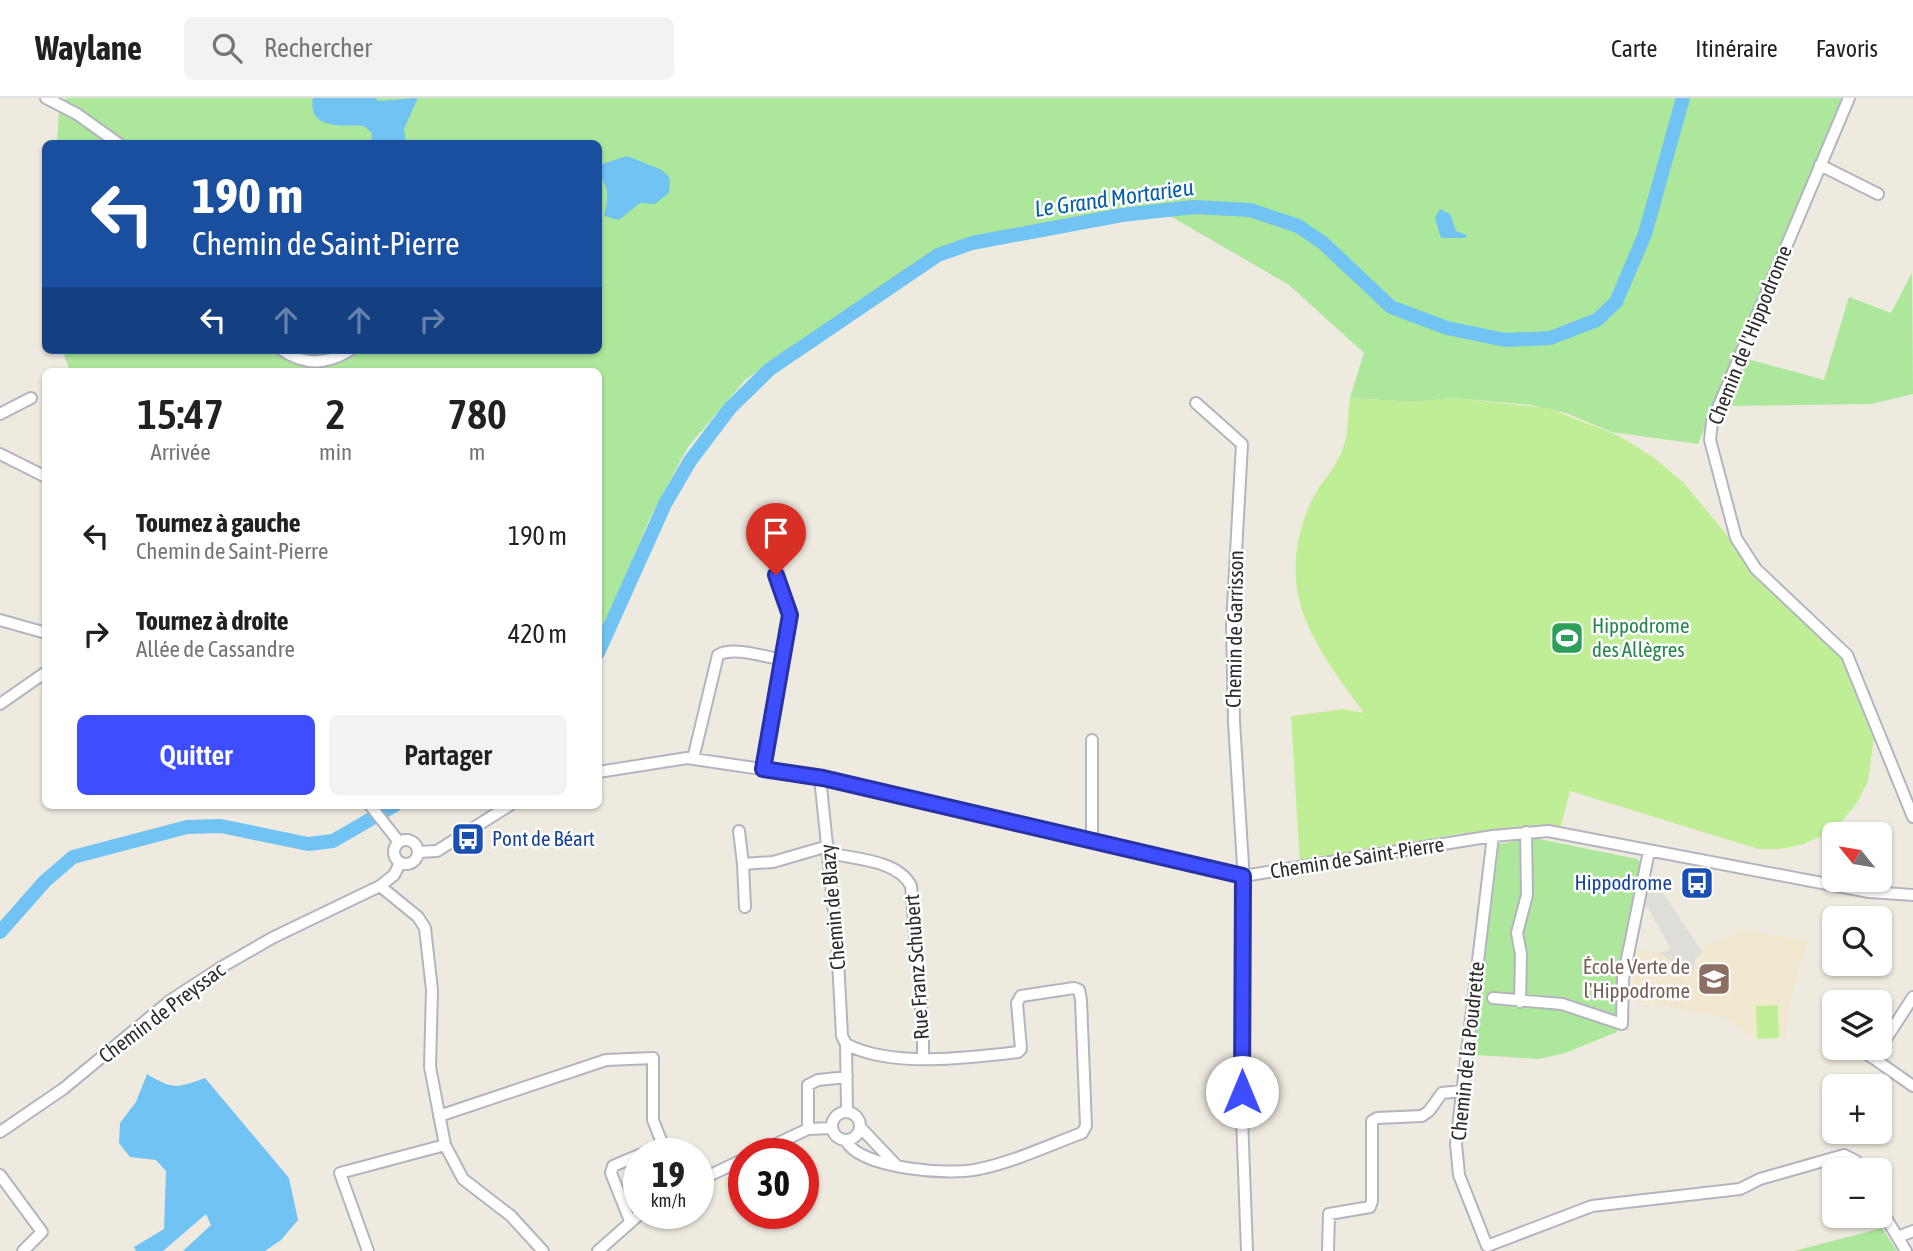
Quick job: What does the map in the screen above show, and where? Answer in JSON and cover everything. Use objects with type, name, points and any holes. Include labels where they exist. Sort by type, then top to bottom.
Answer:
[{"type":"street","points":[[46,98],[86,120],[114,140]]},
{"type":"street","name":"Chemin de l'Hippodrome","points":[[1849,98],[1712,422],[1710,440],[1736,538],[1756,569],[1847,655],[1913,817]]},
{"type":"street","points":[[1819,165],[1878,194]]},
{"type":"street","points":[[291,354],[306,361],[319,362],[336,359],[344,354]]},
{"type":"street","points":[[0,414],[31,398]]},
{"type":"street","name":"Chemin de Garrisson","points":[[1196,402],[1242,444],[1232,625],[1234,722],[1243,876]]},
{"type":"street","points":[[0,454],[42,475]]},
{"type":"street","points":[[763,769],[790,615],[776,575]]},
{"type":"street","points":[[0,620],[42,632]]},
{"type":"street","points":[[693,759],[718,655],[723,652],[750,654],[783,660]]},
{"type":"street","points":[[0,704],[42,675]]},
{"type":"street","points":[[1092,740],[1092,840]]},
{"type":"street","name":"Chemin de Saint-Pierre","points":[[602,771],[693,759],[823,778],[1243,876],[1493,836],[1548,831],[1869,892],[1913,895]]},
{"type":"street","name":"Chemin de Blazy","points":[[823,778],[821,787],[847,1077],[847,1111]]},
{"type":"street","points":[[419,852],[414,842],[406,840],[399,842],[394,853],[400,863],[411,864],[419,852],[437,850],[504,809]]},
{"type":"street","points":[[375,812],[399,842]]},
{"type":"street","points":[[739,831],[745,907]]},
{"type":"street","points":[[1520,1002],[1521,954],[1517,933],[1527,895],[1527,832]]},
{"type":"street","name":"Chemin de la Poudrette","points":[[1493,836],[1456,1144],[1459,1175],[1487,1246],[1592,1206],[1740,1189],[1760,1180],[1822,1162]]},
{"type":"street","points":[[743,864],[773,862],[828,850]]},
{"type":"street","name":"Rue Franz Schubert","points":[[828,850],[895,869],[906,877],[911,886],[923,1057]]},
{"type":"street","points":[[1493,998],[1562,1004],[1622,1024],[1623,979],[1649,851]]},
{"type":"street","name":"Chemin de Preyssac","points":[[0,1132],[63,1089],[171,1000],[272,938],[380,886],[394,875],[400,863]]},
{"type":"street","points":[[1243,876],[1243,1249]]},
{"type":"street","points":[[380,886],[418,917],[425,928],[432,990],[430,1067],[445,1145],[463,1179],[511,1216],[543,1251]]},
{"type":"street","points":[[789,1138],[808,1129],[832,1128],[849,1148],[867,1158],[919,1170],[980,1169],[1082,1133],[1086,1126],[1079,990],[1021,996],[1017,1003],[1021,1049],[1018,1052],[966,1059],[923,1057],[873,1053],[844,1040]]},
{"type":"street","points":[[1892,1028],[1913,997]]},
{"type":"street","points":[[439,1116],[606,1059],[653,1058],[653,1120],[660,1138]]},
{"type":"street","points":[[1886,1060],[1913,1086]]},
{"type":"street","points":[[808,1129],[808,1085],[818,1080],[847,1077]]},
{"type":"street","points":[[1328,1251],[1329,1214],[1370,1208],[1372,1121],[1377,1118],[1422,1116],[1430,1111],[1441,1093],[1462,1091]]},
{"type":"street","points":[[832,1128],[835,1116],[847,1111],[896,1166]]},
{"type":"street","points":[[846,1142],[858,1136],[860,1127]]},
{"type":"street","points":[[368,1251],[340,1173],[445,1145]]},
{"type":"street","points":[[623,1162],[613,1167],[611,1173],[623,1202]]},
{"type":"street","points":[[0,1175],[41,1232],[23,1251]]},
{"type":"street","points":[[1892,1227],[1906,1251]]},
{"type":"street","points":[[597,1251],[623,1228]]},
{"type":"street","points":[[1898,1237],[1913,1231]]},
{"type":"shaded area","points":[[1642,890],[1664,894],[1702,952],[1695,959],[1694,970],[1685,970],[1659,953],[1671,949],[1648,908],[1639,906]]},
{"type":"shaded area","name":"École Verte de l'Hippodrome","points":[[1738,929],[1808,941],[1791,996],[1785,1039],[1757,1039],[1722,1017],[1630,1000],[1637,950],[1695,955],[1708,944],[1729,936],[1736,937]]},
{"type":"green space","points":[[66,98],[1844,98],[1698,444],[1611,432],[1566,413],[1531,405],[1453,398],[1413,402],[1350,398],[1364,353],[1289,285],[1172,217],[1138,208],[952,243],[889,280],[745,380],[688,447],[650,518],[602,632],[602,368],[69,368],[64,354],[602,354],[602,140],[57,140],[59,111]]},
{"type":"green space","points":[[1912,273],[1913,394],[1871,404],[1725,406],[1744,358],[1824,380],[1849,297],[1891,313]]},
{"type":"green space","name":"Hippodrome des Allègres","points":[[1350,398],[1413,402],[1453,398],[1548,408],[1619,436],[1653,457],[1684,483],[1730,539],[1747,565],[1841,657],[1874,738],[1868,781],[1858,801],[1840,822],[1822,822],[1822,835],[1804,844],[1781,849],[1758,849],[1570,791],[1561,826],[1530,826],[1464,833],[1300,865],[1291,716],[1344,709],[1364,713],[1316,641],[1298,593],[1296,566],[1299,538],[1309,506],[1339,458],[1347,432]]},
{"type":"green space","points":[[1534,838],[1637,859],[1642,865],[1616,977],[1617,1032],[1565,1053],[1539,1059],[1476,1055],[1479,996],[1499,844]]},
{"type":"green space","points":[[1778,1005],[1779,1038],[1757,1039],[1756,1006]]},
{"type":"green space","points":[[1882,1228],[1897,1251],[1794,1251]]},
{"type":"water","points":[[313,98],[375,98],[378,101],[417,98],[404,129],[406,140],[371,140],[372,133],[364,126],[328,124],[315,116]]},
{"type":"water","points":[[627,156],[662,170],[670,178],[669,193],[655,204],[640,203],[619,220],[604,216],[607,194],[602,180],[602,164]]},
{"type":"water","points":[[1440,209],[1450,214],[1456,231],[1467,235],[1465,238],[1441,238],[1435,218]]},
{"type":"water","points":[[147,1074],[175,1086],[205,1078],[289,1178],[298,1220],[281,1240],[265,1251],[183,1251],[211,1225],[206,1214],[163,1251],[136,1251],[134,1247],[164,1229],[166,1171],[156,1160],[130,1157],[119,1143],[120,1123],[136,1102]]},
{"type":"waterway","name":"Le Grand Mortarieu","points":[[602,644],[665,504],[690,461],[730,408],[770,369],[938,255],[972,243],[1122,215],[1194,207],[1250,210],[1298,226],[1323,243],[1391,307],[1447,328],[1505,340],[1550,338],[1597,320],[1616,302],[1645,234],[1683,98]]},
{"type":"waterway","name":"Le Grand Mortarieu","points":[[0,932],[45,881],[73,857],[187,827],[221,826],[308,844],[333,841],[388,809]]},
{"type":"place","name":"Hippodrome des Allègres","points":[[1567,638]]},
{"type":"place","name":"Pont de Béart","points":[[468,839]]},
{"type":"place","name":"Hippodrome","points":[[1697,883]]},
{"type":"place","name":"École Verte de l'Hippodrome","points":[[1714,979]]},
{"type":"route","points":[[776,575],[790,615],[763,769],[823,778],[1243,876],[1242,1092]]}]
